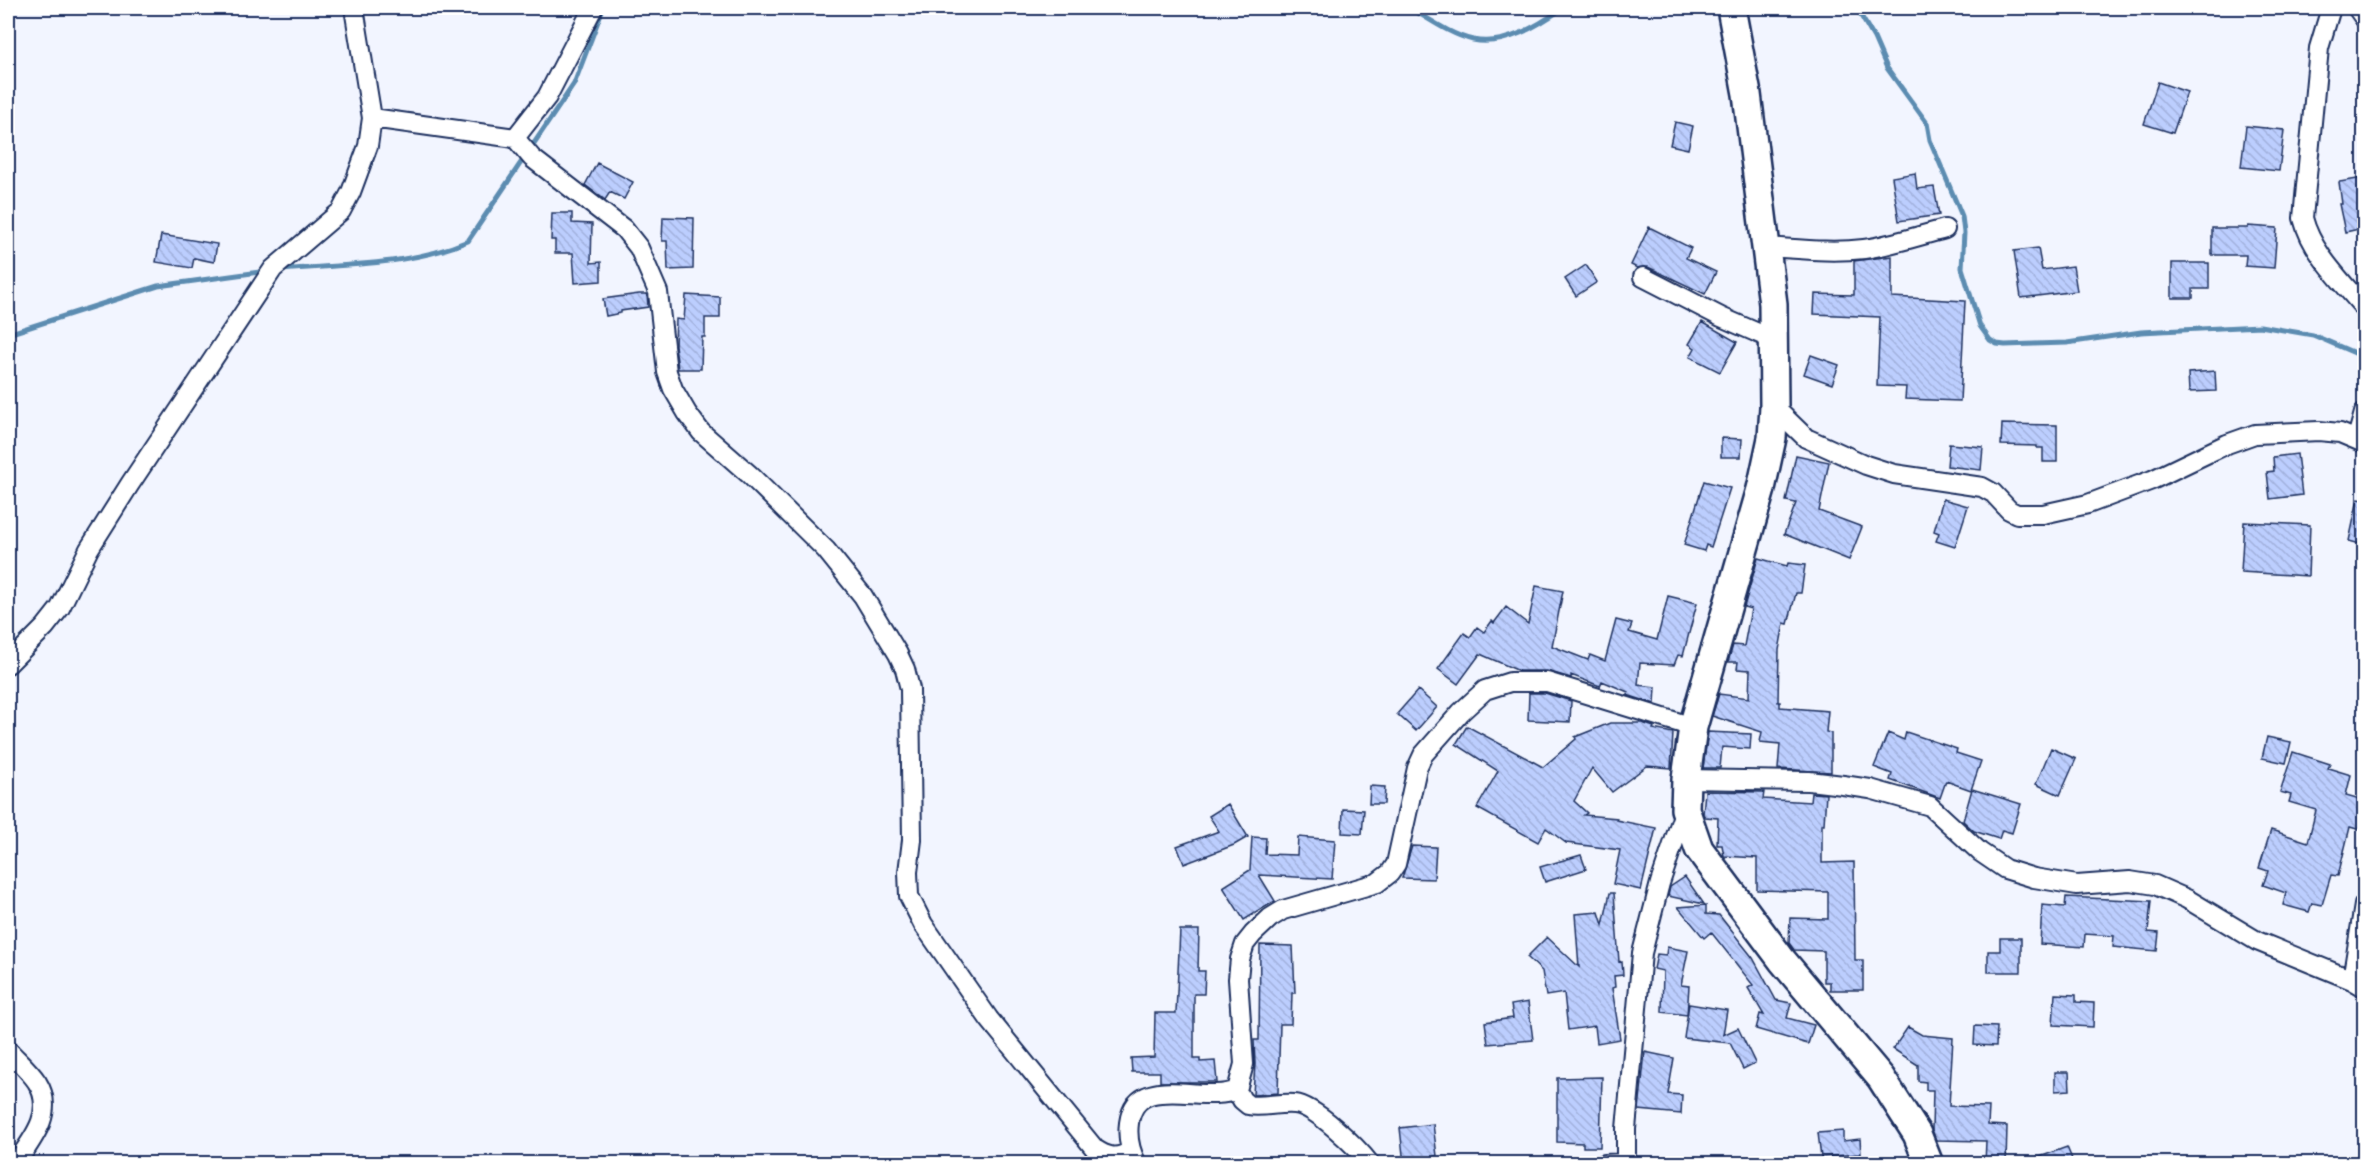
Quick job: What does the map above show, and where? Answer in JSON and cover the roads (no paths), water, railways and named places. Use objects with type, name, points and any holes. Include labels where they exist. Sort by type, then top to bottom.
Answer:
[{"type":"main road","points":[[1731,8],[1747,94],[1773,304],[1774,407],[1772,438],[1761,489],[1693,726],[1686,779],[1685,809],[1699,849],[1782,960],[1881,1078],[1917,1134],[1929,1164]]},
{"type":"street","points":[[8,664],[45,627],[60,608],[89,549],[273,268],[341,211],[351,192],[368,146],[372,118],[354,8]]},
{"type":"street","points":[[515,138],[548,97],[593,8]]},
{"type":"street","points":[[2331,8],[2319,48],[2303,218],[2308,236],[2318,252],[2364,308]]},
{"type":"street","points":[[2357,8],[2364,18]]},
{"type":"street","points":[[372,118],[515,138],[532,158],[624,230],[639,248],[658,292],[667,372],[673,389],[687,413],[701,432],[750,475],[826,550],[863,596],[905,669],[910,689],[912,840],[908,882],[909,896],[915,909],[989,1019],[1095,1149],[1112,1157],[1124,1155],[1134,1157],[1128,1127],[1130,1113],[1144,1097],[1156,1092],[1217,1095],[1237,1090]]},
{"type":"street","points":[[1766,247],[1834,251],[1864,249],[1893,244],[1945,229]]},
{"type":"street","points":[[1643,277],[1721,317],[1774,340]]},
{"type":"street","points":[[1774,407],[1806,438],[1841,455],[1894,474],[1982,487],[1993,493],[2009,510],[2017,514],[2059,511],[2088,504],[2152,480],[2227,444],[2255,434],[2319,431],[2340,433],[2361,441],[2364,413]]},
{"type":"street","points":[[1370,1164],[1309,1108],[1296,1104],[1248,1105],[1242,1100],[1237,1090],[1244,1064],[1238,979],[1245,944],[1270,918],[1283,909],[1377,883],[1390,873],[1396,864],[1417,768],[1432,743],[1485,690],[1510,682],[1547,682],[1693,726]]},
{"type":"street","points":[[1686,779],[1809,781],[1870,789],[1929,806],[1980,852],[2005,869],[2034,878],[2078,885],[2130,880],[2155,885],[2187,899],[2257,941],[2358,984],[2364,905]]},
{"type":"street","points":[[1605,1164],[1626,1163],[1626,1129],[1642,953],[1660,883],[1685,809]]},
{"type":"street","points":[[8,1050],[36,1081],[42,1093],[44,1109],[41,1123],[15,1164]]},
{"type":"waterway","points":[[282,270],[400,260],[468,241],[574,84],[603,8]]},
{"type":"waterway","points":[[1410,8],[1457,34],[1473,40],[1485,41],[1521,33],[1563,8]]},
{"type":"waterway","points":[[1853,8],[1857,9],[1874,38],[1887,68],[1927,123],[1930,140],[1962,216],[1964,233],[1962,268],[1980,326],[1990,340],[2005,345],[2067,343],[2141,332],[2260,326],[2313,335],[2364,357]]},
{"type":"waterway","points":[[8,334],[158,286],[267,271]]}]
